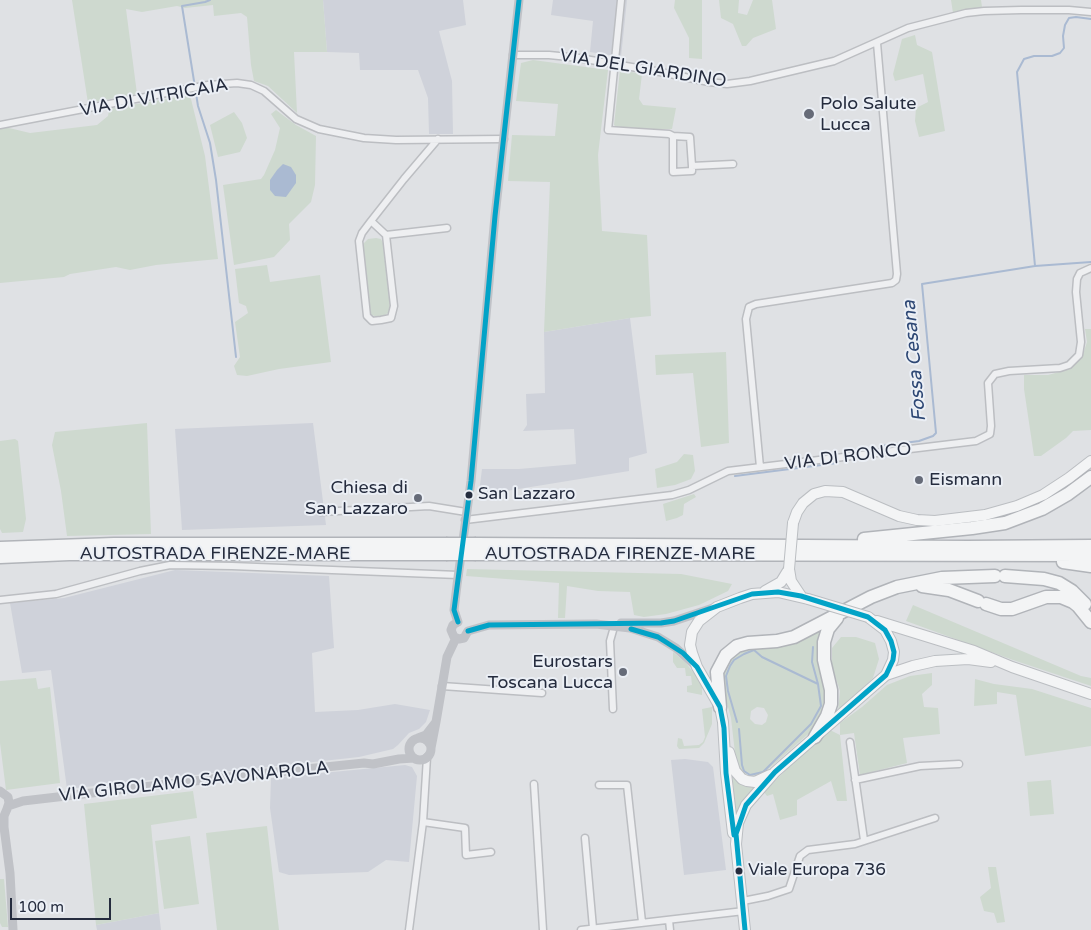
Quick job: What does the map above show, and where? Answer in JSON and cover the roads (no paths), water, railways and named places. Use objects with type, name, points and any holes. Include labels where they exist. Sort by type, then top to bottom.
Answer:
[{"type":"highway","points":[[802,546],[972,528],[1005,522],[1042,509],[1076,489],[1091,477]]},
{"type":"highway","name":"AUTOSTRADA FIRENZE-MARE","points":[[0,548],[114,544],[446,549]]},
{"type":"highway","name":"AUTOSTRADA FIRENZE-MARE","points":[[0,557],[123,553],[446,549],[1091,546]]},
{"type":"highway","name":"AUTOSTRADA FIRENZE-MARE","points":[[476,549],[1091,556]]},
{"type":"highway","points":[[1021,556],[1091,566]]},
{"type":"highway","points":[[720,707],[716,678],[717,672],[722,660],[731,650],[748,643],[794,638],[880,593],[912,584],[956,577],[1000,576],[1044,579],[1059,583],[1078,597],[1091,612]]},
{"type":"highway","points":[[912,584],[949,590],[1000,609],[1012,609],[1046,597],[1061,597],[1078,606],[1091,622]]},
{"type":"highway","points":[[815,737],[827,716],[831,704],[830,685],[824,653],[826,635],[837,619],[858,604]]},
{"type":"main road","points":[[458,622],[454,610],[477,426],[495,216],[519,0]]},
{"type":"main road","points":[[804,598],[792,585],[789,569],[797,512],[803,503],[814,494],[825,491],[843,492],[899,516],[935,521],[984,515],[1017,506],[1060,485],[1091,461]]},
{"type":"main road","points":[[762,593],[780,582],[789,569]]},
{"type":"main road","points":[[468,630],[489,625],[661,623],[674,621],[740,598],[762,593],[778,592],[804,598],[974,651],[1091,694]]},
{"type":"main road","points":[[717,607],[699,621],[692,632],[691,650],[697,667],[720,707],[732,763],[740,777],[747,781],[755,782],[776,772]]},
{"type":"main road","points":[[870,618],[885,630],[893,646],[893,660],[886,675]]},
{"type":"main road","points":[[458,622],[463,623],[468,630],[464,638],[456,638],[452,635],[451,630],[453,625],[458,622]]},
{"type":"main road","points":[[596,624],[644,632],[658,637],[676,648],[697,667]]},
{"type":"main road","points":[[436,722],[426,735],[412,742],[409,749],[414,758],[419,760],[429,752],[436,722],[447,657],[456,638]]},
{"type":"main road","points":[[736,844],[738,823],[743,811],[776,772],[886,675],[934,661],[968,659],[1012,666]]},
{"type":"main road","points":[[725,733],[725,760],[730,813],[736,844],[745,930]]},
{"type":"main road","points":[[418,738],[426,740],[429,752]]},
{"type":"main road","name":"VIA GIROLAMO SAVONAROLA","points":[[6,806],[26,801],[364,763],[398,754],[409,749]]},
{"type":"main road","name":"VIA GIROLAMO SAVONAROLA","points":[[364,763],[373,764],[414,758]]},
{"type":"main road","points":[[0,791],[6,806],[4,827],[10,873],[13,930]]},
{"type":"main road","points":[[4,827],[7,816],[12,808],[26,801]]},
{"type":"main road","points":[[0,818],[4,827]]},
{"type":"street","points":[[620,0],[608,130],[690,137],[692,171],[674,172],[673,136]]},
{"type":"street","name":"VIA DEL GIARDINO","points":[[513,55],[549,55],[614,64],[727,84],[750,82],[834,61],[908,28],[966,14],[984,11],[1022,10],[1091,12]]},
{"type":"street","points":[[760,467],[746,319],[750,307],[756,304],[892,283],[896,280],[877,43]]},
{"type":"street","name":"VIA DI VITRICAIA","points":[[0,125],[223,83],[251,85],[271,97],[296,119],[319,129],[370,139],[504,139]]},
{"type":"street","points":[[371,221],[386,235],[394,311],[391,318],[372,321],[366,316],[359,241],[362,233],[371,221],[438,139]]},
{"type":"street","points":[[692,166],[733,164]]},
{"type":"street","points":[[386,235],[447,228]]},
{"type":"street","name":"VIA DI RONCO","points":[[320,512],[429,506],[465,516],[672,495],[689,490],[728,471],[976,441],[990,434],[988,383],[995,374],[1009,371],[1060,368],[1069,365],[1079,355],[1081,342],[1076,292],[1077,279],[1080,273],[1091,268]]},
{"type":"street","points":[[0,600],[56,594],[140,571],[170,565],[458,575]]},
{"type":"street","points":[[613,708],[610,641],[614,627]]},
{"type":"street","points":[[442,686],[542,693]]},
{"type":"street","points":[[850,742],[864,840]]},
{"type":"street","points":[[409,930],[429,752]]},
{"type":"street","points":[[855,780],[920,766],[959,764]]},
{"type":"street","points":[[534,784],[543,930]]},
{"type":"street","points":[[599,785],[627,785],[642,922]]},
{"type":"street","points":[[581,930],[669,920],[743,906],[789,889],[797,861],[808,850],[855,844],[935,818]]},
{"type":"street","points":[[422,822],[465,828],[466,855],[491,852]]},
{"type":"street","points":[[585,838],[593,928]]},
{"type":"street","points":[[669,920],[670,930]]},
{"type":"water","points":[[283,164],[291,167],[296,175],[296,183],[286,197],[275,196],[270,190],[270,180]]},
{"type":"waterway","points":[[210,0],[182,6],[198,106],[210,143],[216,180],[236,357]]},
{"type":"waterway","points":[[1035,266],[1017,72],[1024,59],[1034,56],[1052,56],[1060,53],[1064,48],[1063,36],[1065,25],[1069,18],[1091,19]]},
{"type":"waterway","name":"Fossa Cesana","points":[[881,446],[919,441],[936,433],[922,284],[1035,266],[1091,262]]},
{"type":"waterway","name":"Fossa Cesana","points":[[735,476],[837,463]]},
{"type":"waterway","points":[[739,729],[742,765],[744,771],[750,775],[763,772],[811,724],[821,706],[812,662],[813,647]]},
{"type":"waterway","points":[[737,722],[728,691],[726,676],[734,660],[744,654],[754,650],[762,657],[818,684]]},
{"type":"place","name":"Polo Salute Lucca","points":[[809,114]]},
{"type":"place","name":"Eismann","points":[[919,480]]},
{"type":"place","name":"San Lazzaro","points":[[469,495]]},
{"type":"place","name":"Chiesa di San Lazzaro","points":[[418,498]]},
{"type":"place","name":"Eurostars Toscana Lucca","points":[[623,672]]},
{"type":"place","name":"Viale Europa 736","points":[[739,871]]}]
